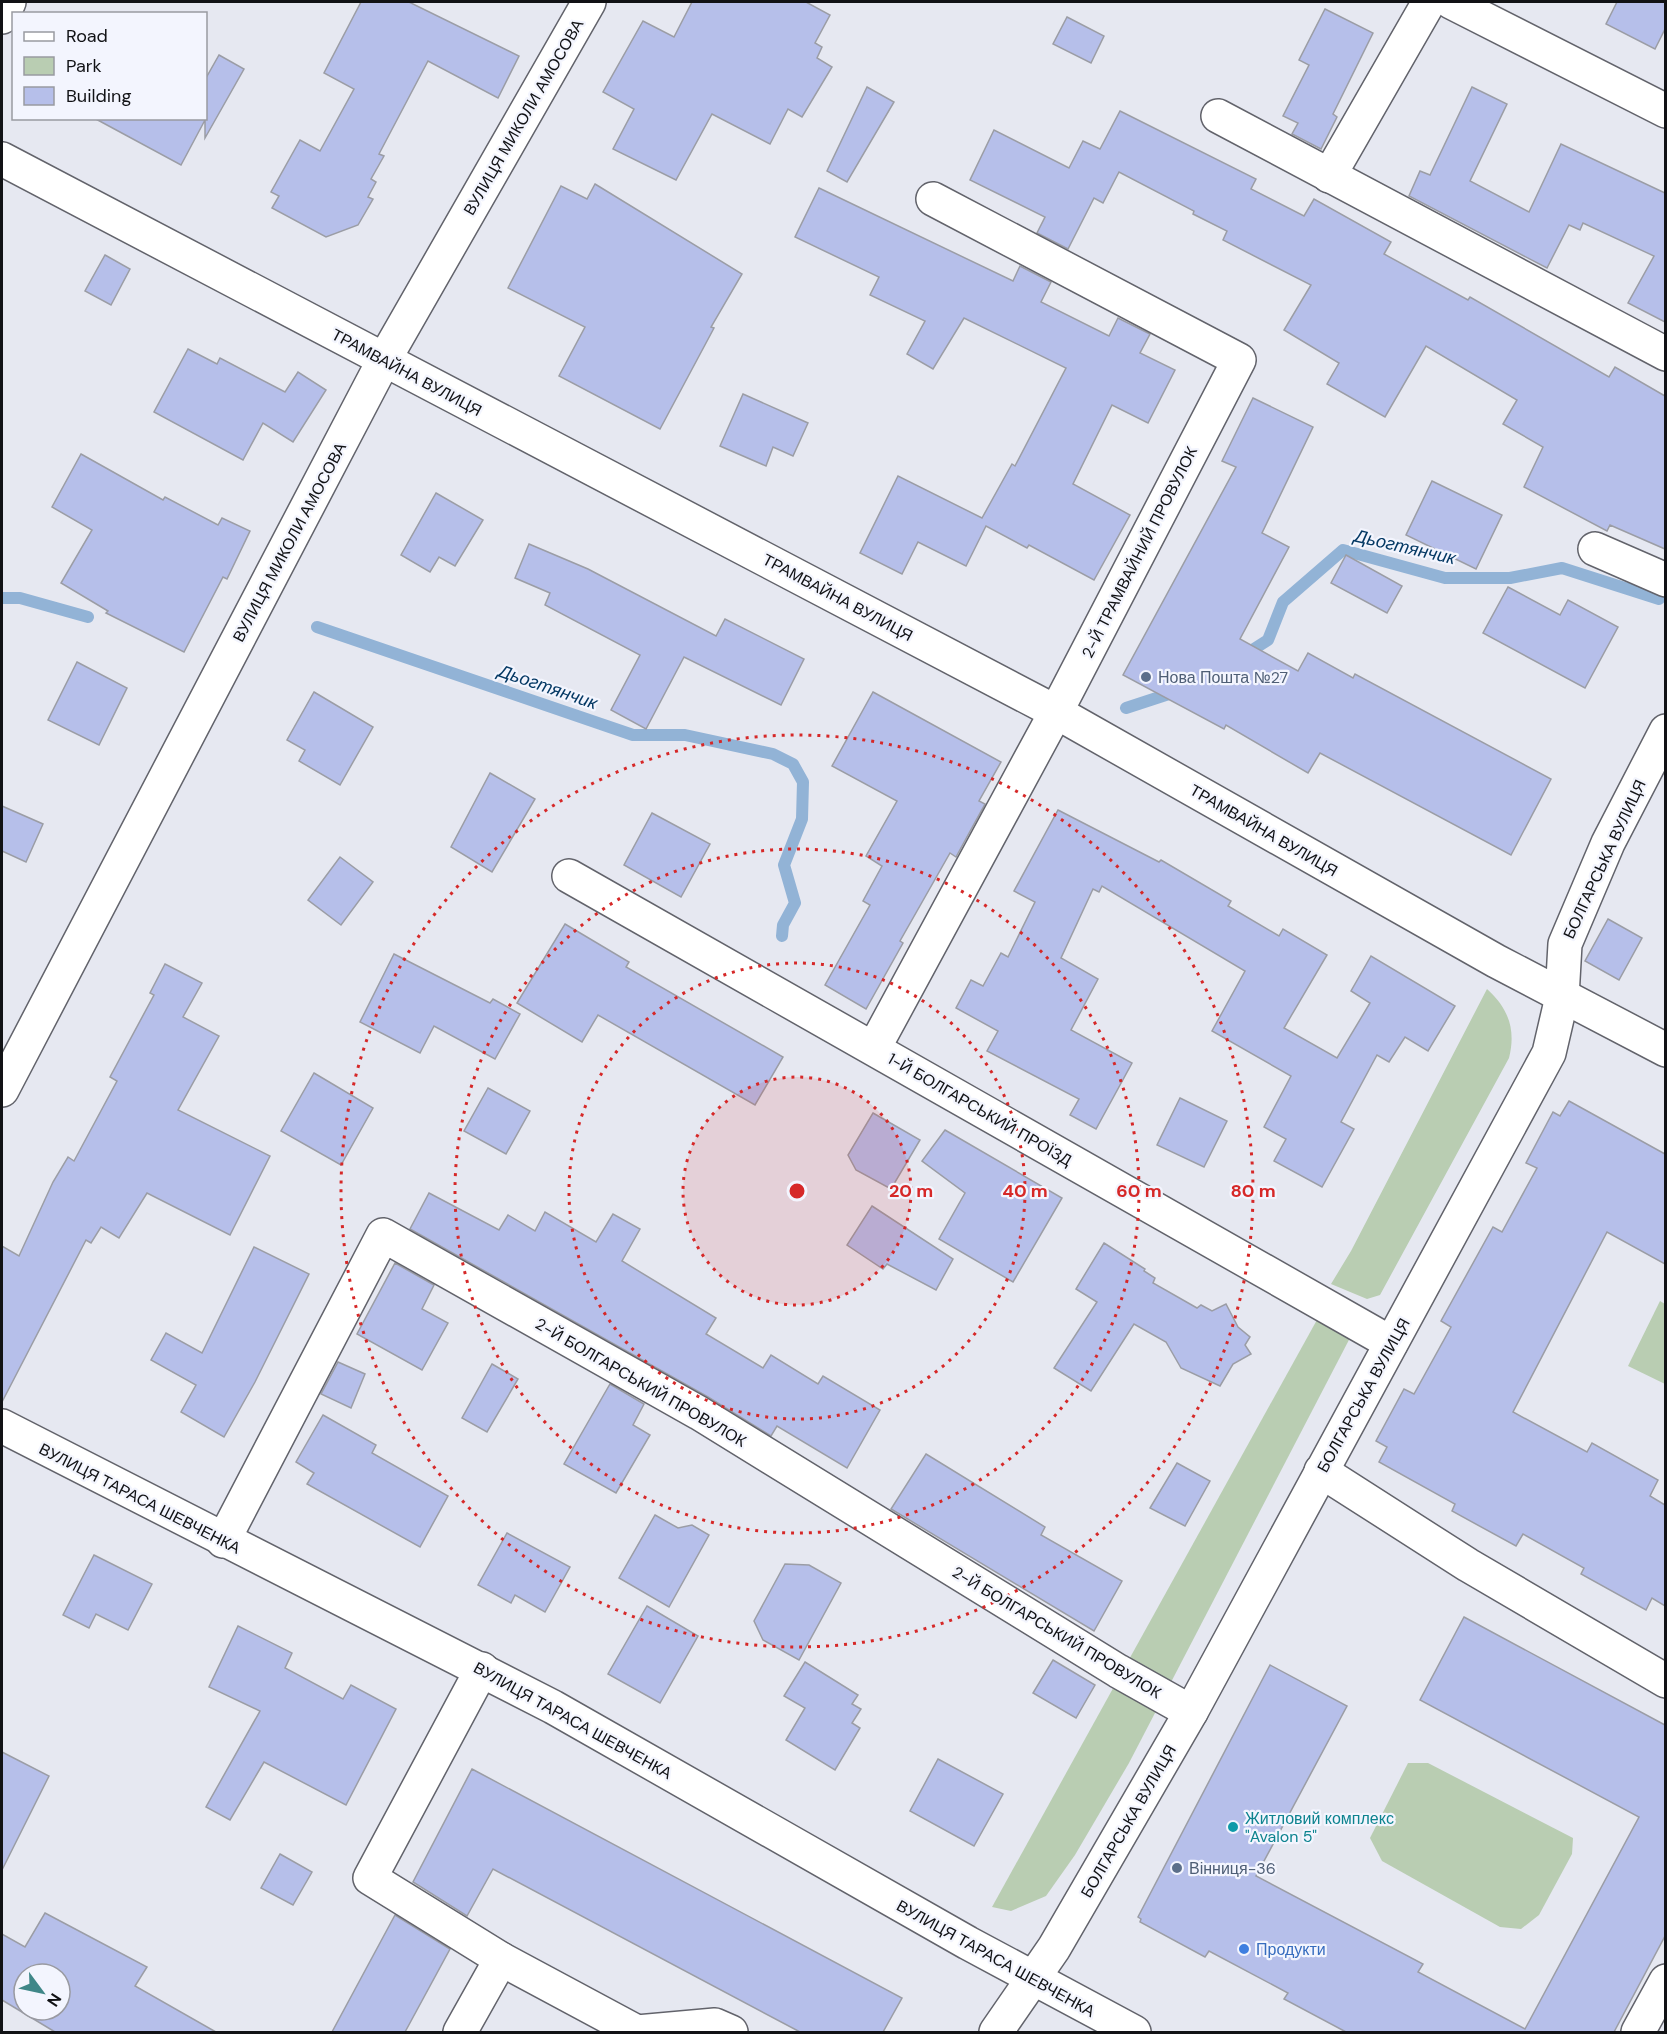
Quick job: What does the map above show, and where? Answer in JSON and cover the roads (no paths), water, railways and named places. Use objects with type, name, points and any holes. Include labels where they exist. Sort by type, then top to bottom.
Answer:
[{"type":"street","points":[[2,16],[9,2]]},
{"type":"street","name":"ВУЛИЦЯ МИКОЛИ АМОСОВА","points":[[2,1090],[384,360],[589,2]]},
{"type":"street","points":[[1329,176],[1429,2]]},
{"type":"street","points":[[1451,2],[1665,111]]},
{"type":"street","points":[[1218,116],[1665,354]]},
{"type":"street","name":"ТРАМВАЙНА ВУЛИЦЯ","points":[[2,159],[1056,712],[1562,997],[1665,1050]]},
{"type":"street","name":"2-Й ТРАМВАЙНИЙ ПРОВУЛОК","points":[[874,1048],[1056,712],[1239,360],[933,199]]},
{"type":"street","points":[[1595,549],[1665,580]]},
{"type":"street","name":"БОЛГАРСЬКА ВУЛИЦЯ","points":[[996,2032],[1054,1948],[1191,1712],[1548,1053],[1562,997],[1565,944],[1608,843],[1665,731]]},
{"type":"street","name":"1-Й БОЛГАРСЬКИЙ ПРОЇЗД","points":[[569,876],[1391,1343]]},
{"type":"street","name":"2-Й БОЛГАРСЬКИЙ ПРОВУЛОК","points":[[223,1541],[383,1235],[699,1413],[1118,1671],[1191,1712]]},
{"type":"street","name":"ВУЛИЦЯ ТАРАСА ШЕВЧЕНКА","points":[[2,1426],[223,1541],[482,1669],[1033,1978],[1134,2032]]},
{"type":"street","points":[[1321,1472],[1468,1565],[1665,1681]]},
{"type":"street","points":[[482,1669],[370,1878],[501,1959],[637,2032],[719,2030]]},
{"type":"street","points":[[460,2032],[501,1959]]},
{"type":"street","points":[[1638,2032],[1665,1982]]},
{"type":"waterway","name":"Дьогтянчик","points":[[1243,656],[1268,640],[1283,602],[1343,550],[1445,578],[1510,578],[1562,568],[1659,599]]},
{"type":"waterway","name":"Дьогтянчик","points":[[2,598],[20,598],[88,617]]},
{"type":"waterway","name":"Дьогтянчик","points":[[317,627],[633,735],[685,735],[773,754],[793,764],[803,782],[802,819],[784,865],[795,903],[783,925],[782,936]]},
{"type":"waterway","name":"Дьогтянчик","points":[[1126,708],[1178,691]]},
{"type":"place","name":"Нова Пошта №27","points":[[1146,677]]},
{"type":"place","name":"Житловий комплекс \"Avalon 5\"","points":[[1233,1827]]},
{"type":"place","name":"Вінниця-36","points":[[1177,1868]]},
{"type":"place","name":"Продукти","points":[[1244,1949]]}]
